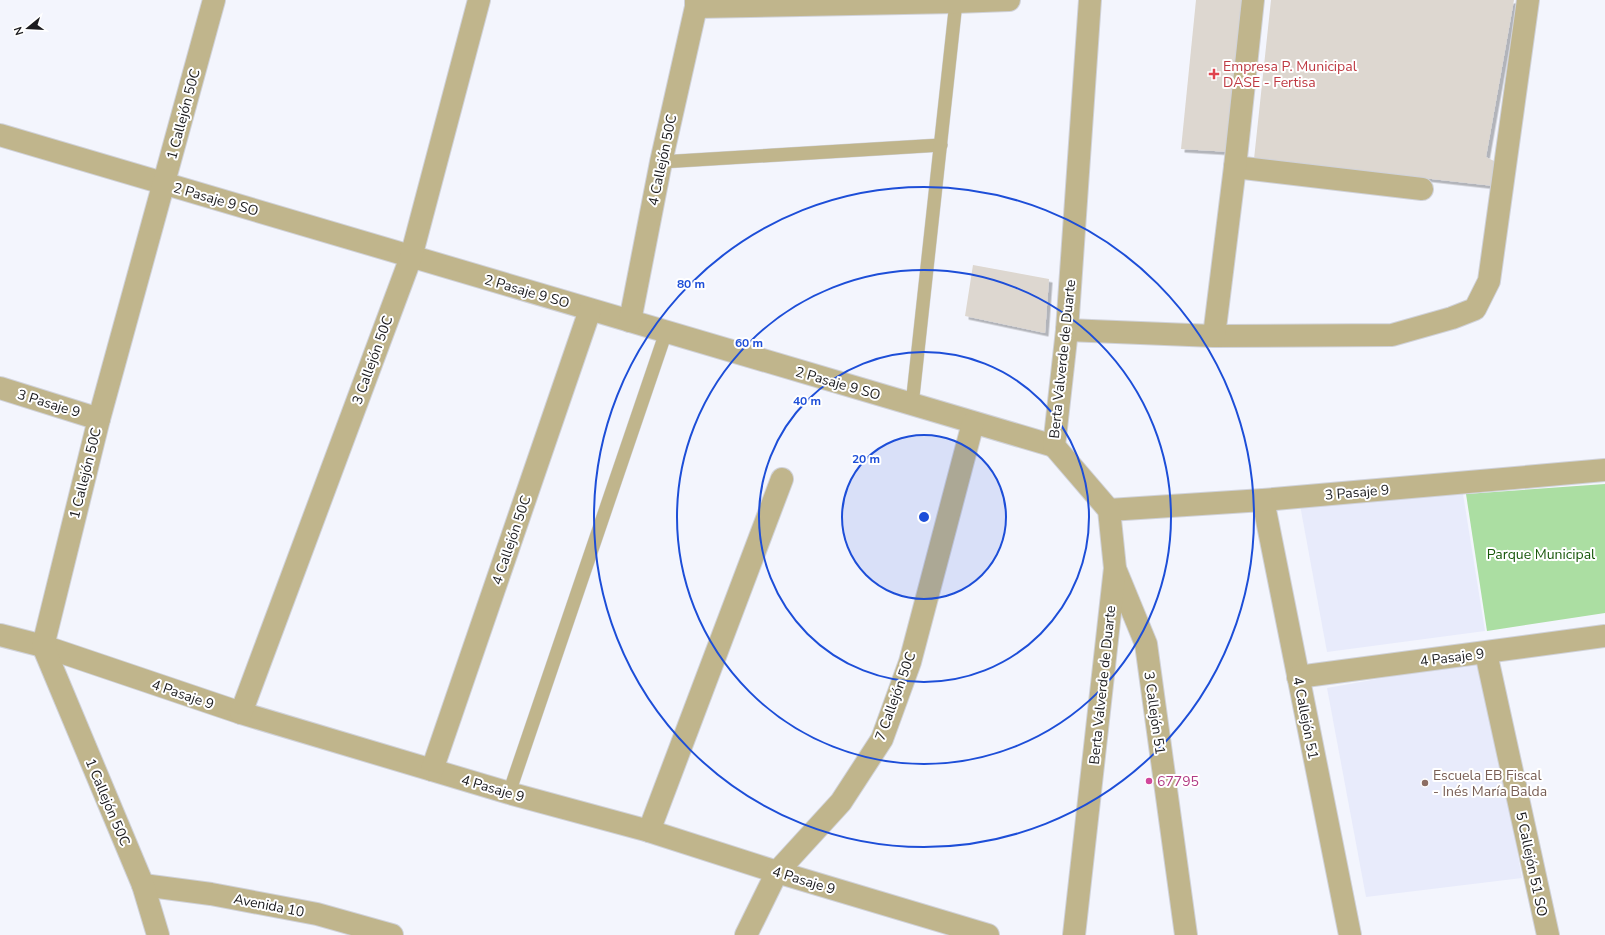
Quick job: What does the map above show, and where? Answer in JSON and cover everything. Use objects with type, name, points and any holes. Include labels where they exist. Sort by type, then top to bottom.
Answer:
[{"type":"street","name":"1 Callejón 50C","points":[[158,935],[143,885],[43,646],[99,419],[214,0]]},
{"type":"street","name":"3 Callejón 50C","points":[[241,713],[411,257],[479,0]]},
{"type":"street","points":[[696,3],[956,2],[1009,0]]},
{"type":"street","name":"Berta Valverde de Duarte","points":[[1074,935],[1115,568],[1110,510],[1054,446],[1067,330],[1090,0]]},
{"type":"street","points":[[1214,336],[1235,167],[1253,0]]},
{"type":"street","points":[[1067,330],[1214,336],[1392,335],[1452,318],[1475,308],[1489,281],[1528,0]]},
{"type":"street","name":"4 Callejón 50C","points":[[630,321],[661,162],[696,3]]},
{"type":"street","name":"2 Pasaje 9 SO","points":[[0,135],[1054,446]]},
{"type":"street","points":[[1235,167],[1422,190]]},
{"type":"street","name":"4 Callejón 50C","points":[[432,770],[590,310]]},
{"type":"street","name":"3 Pasaje 9","points":[[0,388],[99,419]]},
{"type":"street","name":"7 Callejón 50C","points":[[746,935],[777,872],[841,802],[882,739],[910,662],[973,423]]},
{"type":"street","name":"3 Pasaje 9","points":[[1110,510],[1263,500],[1605,470]]},
{"type":"street","points":[[649,832],[782,479]]},
{"type":"street","name":"4 Callejón 51","points":[[1263,500],[1350,935]]},
{"type":"street","name":"3 Callejón 51","points":[[1115,568],[1146,644],[1186,935]]},
{"type":"street","name":"4 Pasaje 9","points":[[0,635],[43,646],[241,713],[509,793],[649,832],[988,935]]},
{"type":"street","name":"4 Pasaje 9","points":[[1298,676],[1605,636]]},
{"type":"street","name":"5 Callejón 51 SO","points":[[1486,652],[1548,935]]},
{"type":"street","name":"Avenida 10","points":[[143,885],[211,894],[317,914],[392,935]]},
{"type":"street","points":[[317,914],[324,935]]},
{"type":"lane","points":[[912,405],[956,2]]},
{"type":"lane","points":[[661,162],[941,145]]},
{"type":"lane","points":[[509,793],[666,332]]},
{"type":"shaded area","points":[[1463,494],[1485,631],[1327,652],[1300,505]]},
{"type":"shaded area","name":"Escuela EB Fiscal - Inés María Balda","points":[[1483,660],[1522,878],[1366,897],[1327,688]]},
{"type":"green space","name":"Parque Municipal","points":[[1605,484],[1605,613],[1487,631],[1466,494]]},
{"type":"building","name":"Empresa P. Municipal DASE - Fertisa","points":[[1196,0],[1246,0],[1231,152],[1181,149]]},
{"type":"building","points":[[1271,0],[1514,0],[1486,157],[1496,162],[1494,186],[1254,159]]},
{"type":"building","points":[[973,265],[1049,279],[1045,333],[965,316]]},
{"type":"place","name":"Empresa P. Municipal DASE - Fertisa","points":[[1214,74]]},
{"type":"place","name":"67795","points":[[1149,781]]},
{"type":"place","name":"Escuela EB Fiscal - Inés María Balda","points":[[1425,783]]}]
